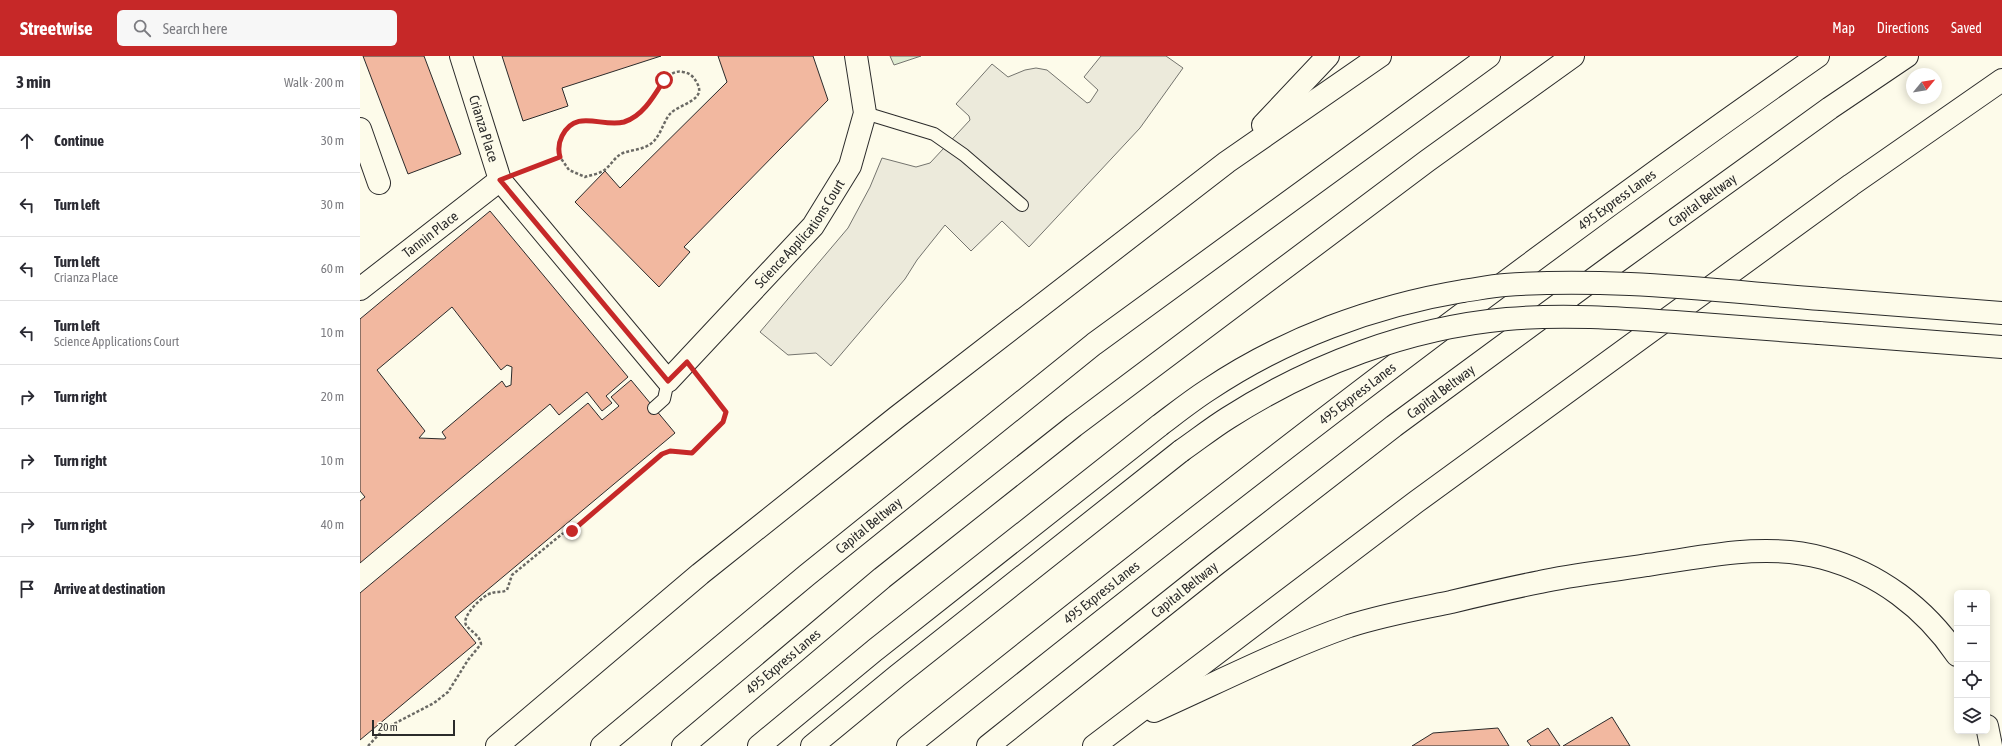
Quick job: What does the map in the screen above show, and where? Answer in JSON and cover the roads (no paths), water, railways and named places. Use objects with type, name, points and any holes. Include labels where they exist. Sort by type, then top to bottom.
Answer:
[{"type":"main road","name":"Crianza Place","points":[[461,56],[500,180],[668,381]]},
{"type":"main road","name":"Science Applications Court","points":[[668,381],[813,226],[850,166],[865,113],[856,56]]},
{"type":"main road","points":[[1227,162],[1304,83],[1328,56]]},
{"type":"main road","points":[[497,746],[700,574],[896,417],[1227,162],[1380,56]]},
{"type":"main road","name":"Capital Beltway","points":[[602,746],[807,575],[1094,344],[1489,56]]},
{"type":"main road","name":"495 Express Lanes","points":[[683,746],[882,578],[1074,426],[1427,161],[1573,56]]},
{"type":"main road","name":"495 Express Lanes","points":[[908,746],[1145,556],[1396,364],[1688,147],[1818,56]]},
{"type":"main road","name":"Capital Beltway","points":[[988,746],[1215,565],[1394,426],[1614,264],[1823,113],[1907,56]]},
{"type":"main road","points":[[1094,746],[1118,726],[1416,502],[1851,185],[2002,80]]},
{"type":"main road","points":[[360,129],[379,183]]},
{"type":"main road","name":"Tannin Place","points":[[360,289],[500,180]]},
{"type":"main road","points":[[758,746],[881,645],[1160,425],[1208,389],[1263,358],[1316,333],[1374,312],[1436,296],[1503,285],[1564,282],[1619,284],[2002,313]]},
{"type":"main road","points":[[812,746],[896,676],[1181,451],[1234,414],[1279,388],[1329,364],[1383,344],[1444,329],[1506,319],[1564,317],[1618,318],[2002,347]]},
{"type":"main road","points":[[1118,726],[1306,643],[1350,626],[1396,612],[1542,581],[1738,552],[1772,550],[1800,553],[1854,568],[1883,583],[1910,602],[1934,625],[1954,651]]},
{"type":"main road","points":[[1989,734],[1991,746]]},
{"type":"lane","points":[[865,113],[934,134],[964,155],[1022,205]]},
{"type":"lane","points":[[654,408],[664,399],[668,381]]}]
